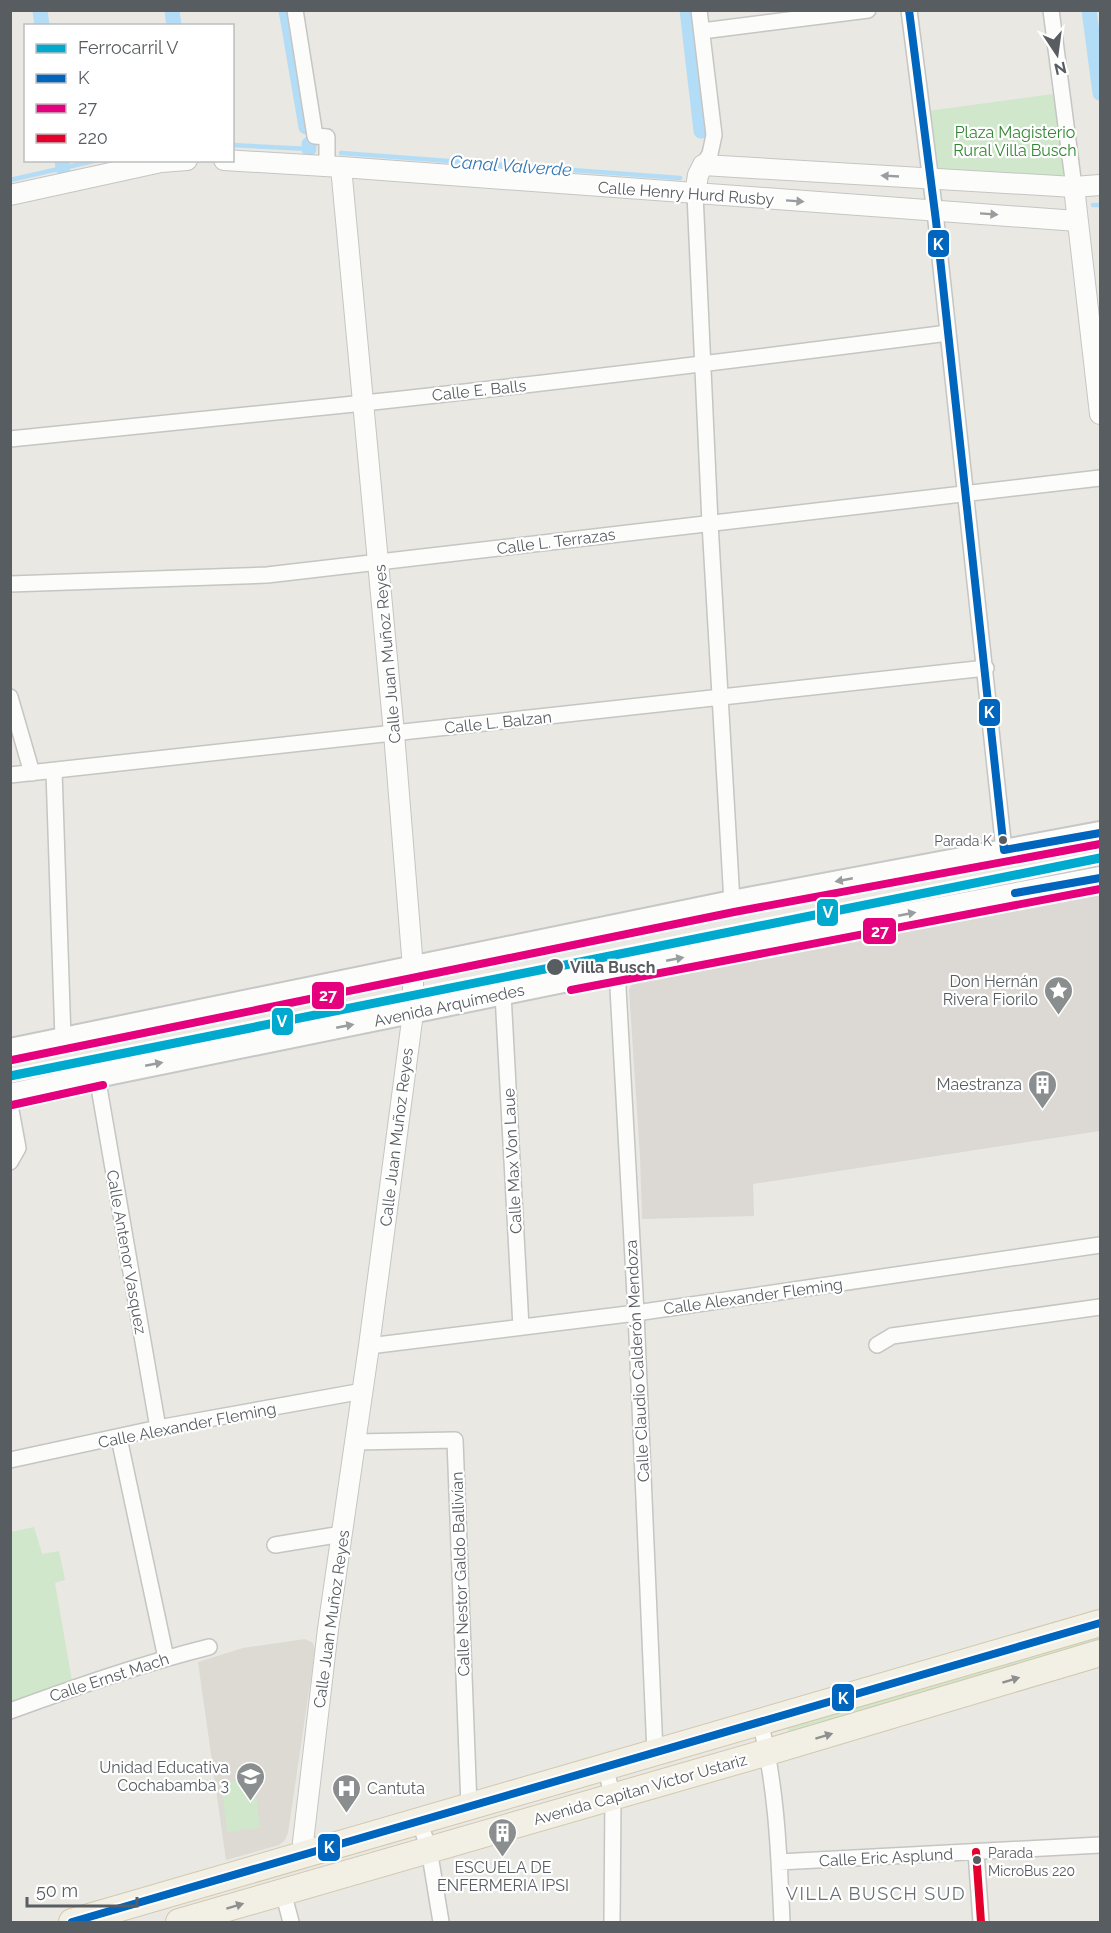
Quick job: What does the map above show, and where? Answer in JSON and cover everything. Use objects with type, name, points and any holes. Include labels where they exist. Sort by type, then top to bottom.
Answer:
[{"type":"main road","points":[[10,1050],[732,902],[1101,833]]},
{"type":"main road","name":"Avenida Arquímedes","points":[[10,1095],[617,970],[1101,878]]},
{"type":"main road","name":"Avenida Capitan Víctor Ustariz","points":[[72,1923],[305,1853],[1101,1623]]},
{"type":"main road","name":"Avenida Capitan Víctor Ustariz","points":[[179,1923],[1101,1653]]},
{"type":"street","points":[[295,10],[321,137],[334,167]]},
{"type":"street","points":[[699,10],[714,135],[710,154],[698,175],[695,194],[710,523],[732,902]]},
{"type":"street","points":[[702,31],[868,10]]},
{"type":"street","points":[[909,10],[935,210],[1004,850]]},
{"type":"street","points":[[1052,10],[1101,414]]},
{"type":"street","name":"Calle Henry Hurd Rusby","points":[[234,161],[1077,221]]},
{"type":"street","points":[[10,195],[161,162]]},
{"type":"street","name":"Calle Henry Hurd Rusby","points":[[703,165],[1074,187],[1101,185]]},
{"type":"street","name":"Calle Juan Muñoz Reyes","points":[[305,1853],[304,1831],[328,1629],[356,1442],[413,1013],[413,968],[380,561],[334,167]]},
{"type":"street","name":"Calle E. Balls","points":[[10,439],[362,403],[948,333]]},
{"type":"street","name":"Calle L. Terrazas","points":[[10,584],[267,575],[1101,478]]},
{"type":"street","name":"Calle L. Balzan","points":[[10,775],[986,668]]},
{"type":"street","points":[[10,697],[32,773]]},
{"type":"street","points":[[54,771],[63,1039]]},
{"type":"street","name":"Calle Claudio Calderón Mendoza","points":[[617,970],[636,1313],[655,1752]]},
{"type":"street","name":"Calle Max Von Laue","points":[[503,994],[521,1327]]},
{"type":"street","name":"Calle Antenor Vasquez","points":[[97,1076],[158,1428]]},
{"type":"street","points":[[10,1105],[18,1148],[10,1162]]},
{"type":"street","name":"Calle Alexander Fleming","points":[[369,1346],[636,1313],[1101,1245]]},
{"type":"street","points":[[877,1345],[892,1336],[1101,1306]]},
{"type":"street","name":"Calle Alexander Fleming","points":[[10,1460],[158,1428],[363,1391]]},
{"type":"street","points":[[119,1438],[166,1658]]},
{"type":"street","name":"Calle Nestor Galdo Ballivían","points":[[356,1442],[455,1440],[469,1806]]},
{"type":"street","points":[[275,1545],[342,1534]]},
{"type":"street","name":"Calle Ernst Mach","points":[[10,1711],[78,1686],[209,1647]]},
{"type":"street","points":[[760,1722],[768,1752],[779,1862],[782,1923]]},
{"type":"street","points":[[605,1767],[613,1797],[612,1923]]},
{"type":"street","points":[[418,1821],[429,1850],[441,1923]]},
{"type":"street","name":"Calle Eric Asplund","points":[[779,1862],[1101,1845]]},
{"type":"street","points":[[976,1852],[981,1923]]},
{"type":"street","points":[[283,1892],[291,1923]]},
{"type":"shaded area","points":[[1100,893],[1100,1131],[753,1184],[754,1216],[642,1219],[629,989],[633,983]]},
{"type":"shaded area","points":[[305,1639],[313,1643],[315,1650],[288,1833],[279,1845],[226,1860],[198,1662],[243,1648]]},
{"type":"green space","name":"Plaza Magisterio Rural Villa Busch","points":[[1053,94],[1064,171],[1062,179],[944,174],[935,165],[928,111]]},
{"type":"green space","points":[[34,1527],[42,1554],[59,1551],[65,1580],[55,1583],[72,1681],[11,1701],[11,1532]]},
{"type":"green space","points":[[1100,1631],[1100,1644],[790,1734],[788,1730],[788,1724]]},
{"type":"green space","points":[[254,1778],[260,1828],[227,1832],[221,1783]]},
{"type":"waterway","points":[[40,10],[42,24]]},
{"type":"waterway","points":[[172,10],[174,24]]},
{"type":"waterway","points":[[286,10],[306,127]]},
{"type":"waterway","points":[[687,10],[701,131]]},
{"type":"waterway","points":[[1089,10],[1100,93]]},
{"type":"waterway","name":"Canal Valverde","points":[[309,144],[309,149]]},
{"type":"waterway","name":"Canal Valverde","points":[[234,145],[309,149]]},
{"type":"waterway","name":"Canal Valverde","points":[[341,153],[680,178]]},
{"type":"waterway","name":"Canal Valverde","points":[[62,162],[63,168]]},
{"type":"waterway","name":"Canal Valverde","points":[[10,180],[89,162]]},
{"type":"waterway","name":"Canal Valverde","points":[[1093,205],[1100,205]]},
{"type":"rail line","name":"V","points":[[10,1076],[1100,858]]},
{"type":"transit line","name":"K","points":[[909,10],[936,221],[1004,850],[1100,833]]},
{"type":"transit line","name":"27","points":[[12,1060],[734,912],[1100,844]]},
{"type":"transit line","name":"K","points":[[1015,893],[1100,878]]},
{"type":"transit line","name":"27","points":[[571,990],[1100,889]]},
{"type":"transit line","name":"27","points":[[12,1105],[103,1085]]},
{"type":"transit line","name":"K","points":[[72,1922],[1100,1623]]},
{"type":"transit line","name":"220","points":[[976,1852],[981,1922]]},
{"type":"place","name":"Parada K","points":[[1003,840]]},
{"type":"place","name":"Villa Busch","points":[[555,967]]},
{"type":"place","name":"Don Hernán Rivera Fiorilo","points":[[1059,1016]]},
{"type":"place","name":"Maestranza","points":[[1043,1110]]},
{"type":"place","name":"Unidad Educativa Cochabamba 3","points":[[250,1802]]},
{"type":"place","name":"Cantuta","points":[[346,1814]]},
{"type":"place","name":"ESCUELA DE ENFERMERIA IPSI","points":[[503,1858]]},
{"type":"place","name":"Parada MicroBus 220","points":[[977,1860]]},
{"type":"district","name":"VILLA BUSCH SUD","points":[[876,1894]]}]
